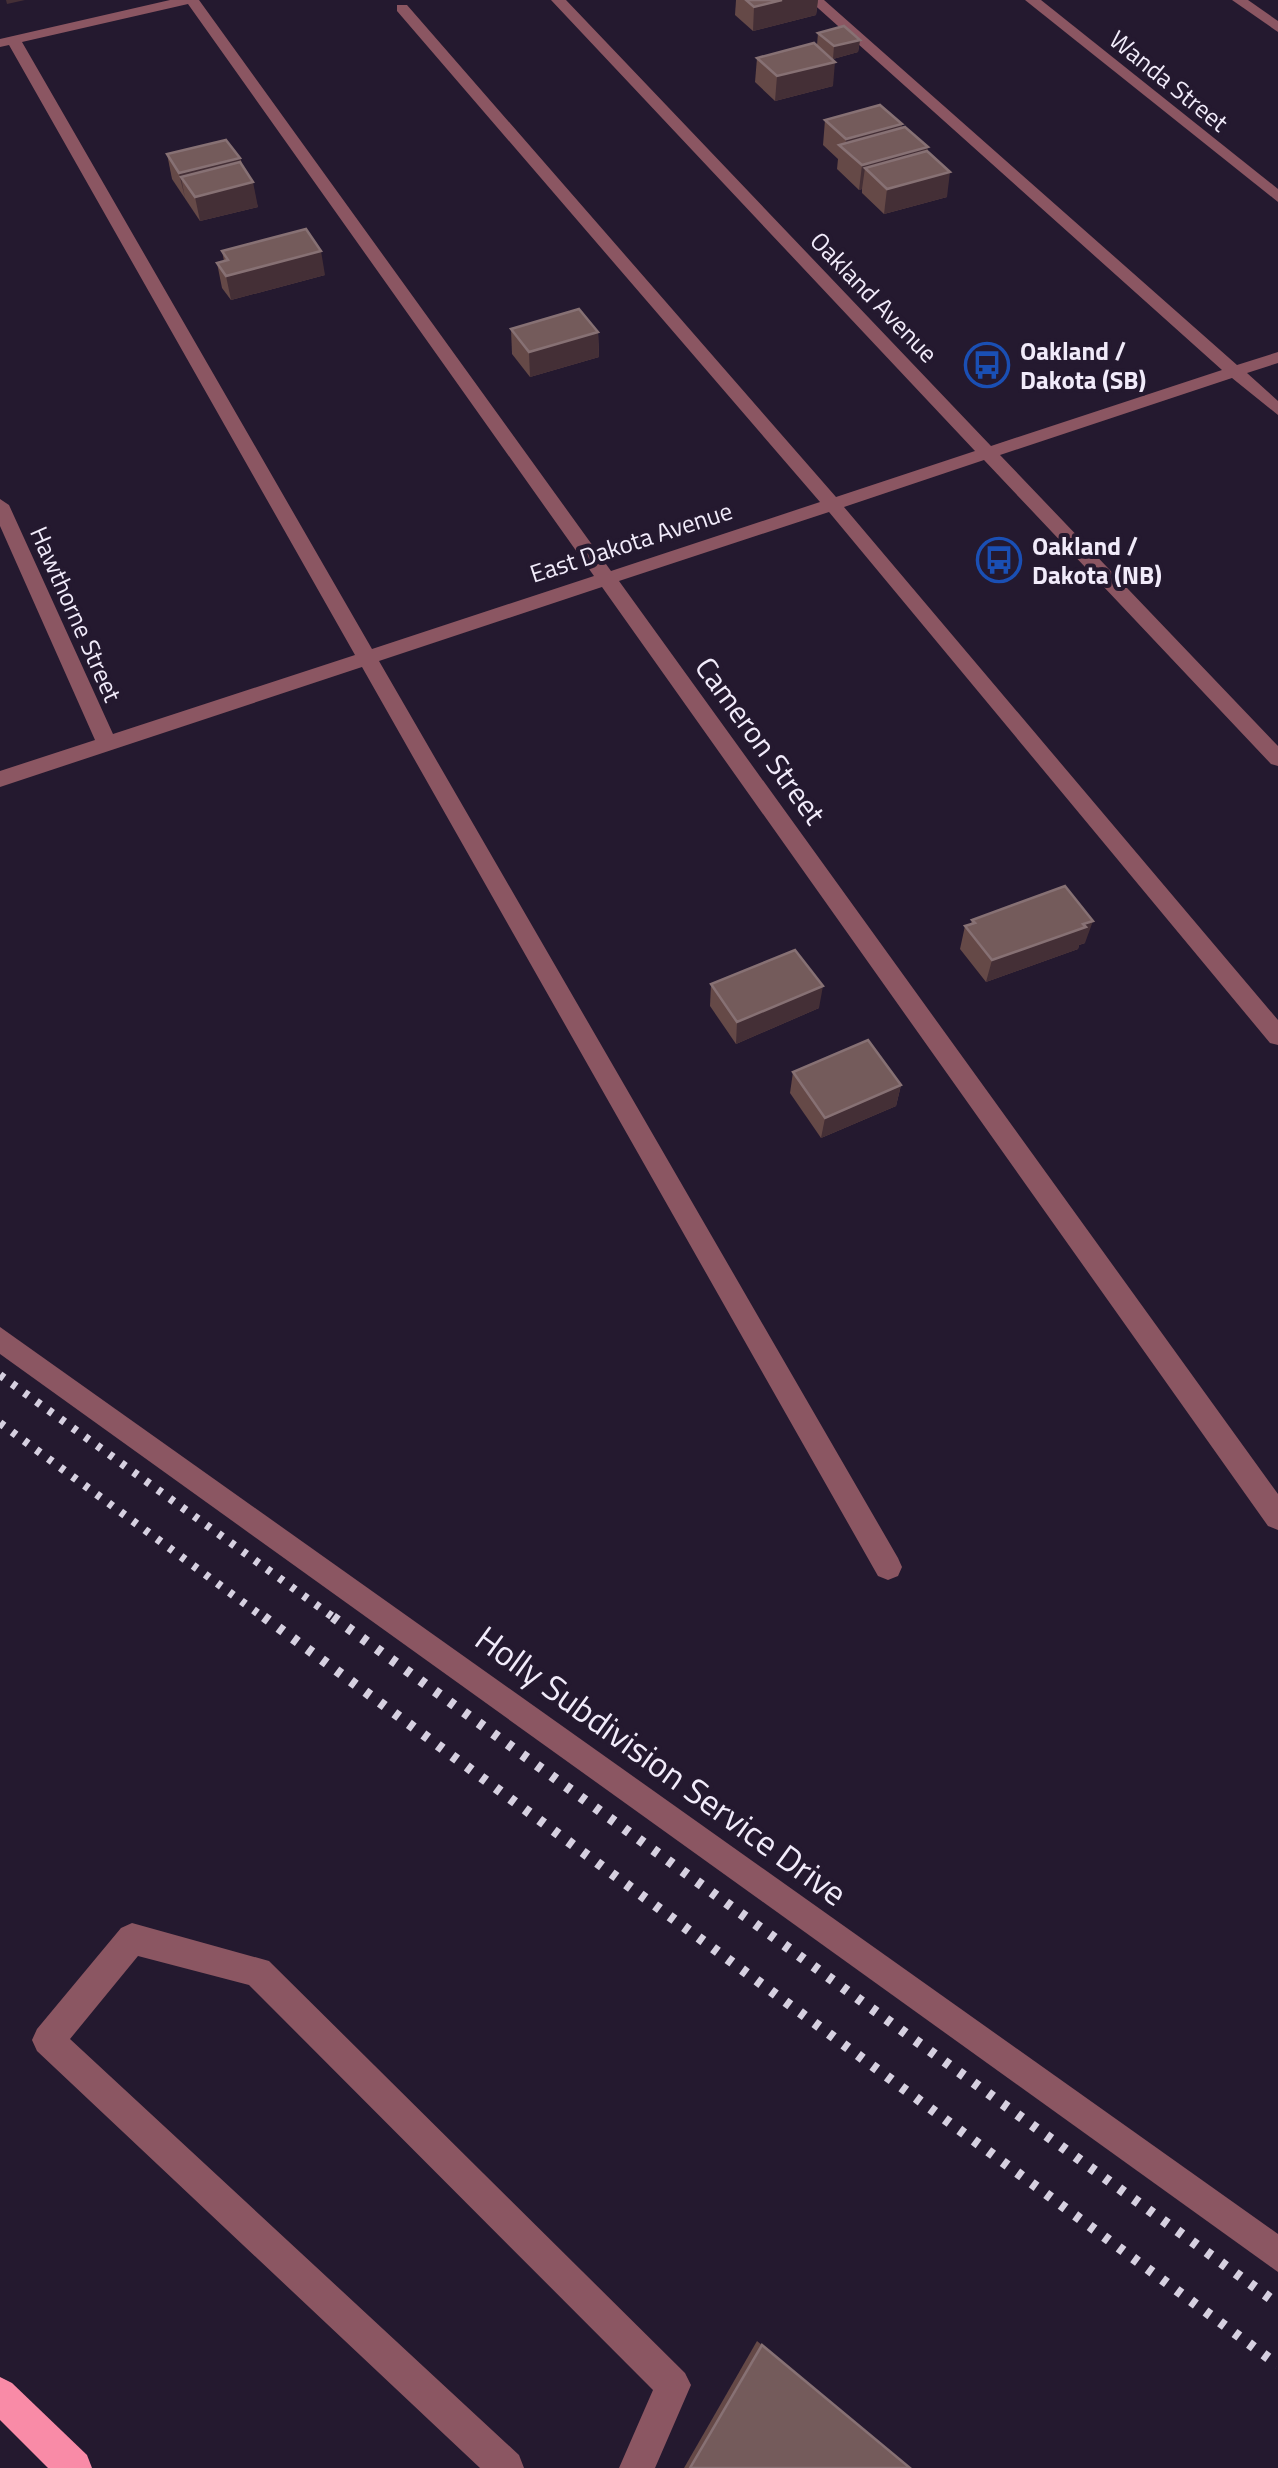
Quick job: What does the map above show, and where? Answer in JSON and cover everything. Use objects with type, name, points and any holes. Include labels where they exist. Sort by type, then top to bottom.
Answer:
[{"type":"main road","points":[[0,2395],[74,2468]]},
{"type":"street","points":[[191,0],[7,41],[367,658],[888,1567]]},
{"type":"street","name":"Cameron Street","points":[[191,0],[1278,1517]]},
{"type":"street","name":"Oakland Avenue","points":[[558,0],[1278,759]]},
{"type":"street","points":[[816,0],[1278,410]]},
{"type":"street","name":"Wanda Street","points":[[1032,0],[1278,197]]},
{"type":"street","points":[[1239,0],[1278,28]]},
{"type":"street","points":[[402,8],[832,504],[1278,1036]]},
{"type":"street","name":"East Dakota Avenue","points":[[0,778],[1278,357]]},
{"type":"street","name":"Hawthorne Street","points":[[0,505],[107,744]]},
{"type":"street","name":"Holly Subdivision Service Drive","points":[[0,1339],[1278,2255]]},
{"type":"street","points":[[506,2468],[48,2040],[132,1938],[258,1972],[673,2385],[637,2468]]},
{"type":"building","points":[[746,0],[782,0],[754,7]]},
{"type":"building","points":[[844,26],[860,40],[834,46],[818,33]]},
{"type":"building","points":[[814,43],[835,62],[777,76],[757,58]]},
{"type":"building","points":[[880,105],[902,124],[846,139],[825,120]]},
{"type":"building","points":[[905,127],[928,147],[862,165],[839,145]]},
{"type":"building","points":[[226,140],[240,158],[179,173],[167,154]]},
{"type":"building","points":[[927,151],[950,172],[887,189],[865,168]]},
{"type":"building","points":[[240,162],[253,182],[195,197],[181,177]]},
{"type":"building","points":[[306,229],[321,251],[226,276],[217,263],[228,260],[222,251]]},
{"type":"building","points":[[579,309],[598,332],[529,352],[511,329]]},
{"type":"building","points":[[1065,886],[1093,921],[1083,924],[1086,927],[992,960],[965,926],[975,923],[972,920]]},
{"type":"building","points":[[795,950],[823,986],[737,1022],[711,984]]},
{"type":"building","points":[[868,1040],[901,1085],[825,1118],[793,1072]]},
{"type":"building","points":[[762,2345],[910,2468],[690,2468]]},
{"type":"railway","points":[[0,1375],[337,1620]]},
{"type":"railway","points":[[0,1423],[267,1620]]},
{"type":"railway","points":[[264,1617],[1278,2365]]},
{"type":"railway","points":[[333,1617],[1278,2304]]},
{"type":"place","name":"Oakland / Dakota (SB)","points":[[987,365]]},
{"type":"place","name":"Oakland / Dakota (NB)","points":[[999,560]]}]
